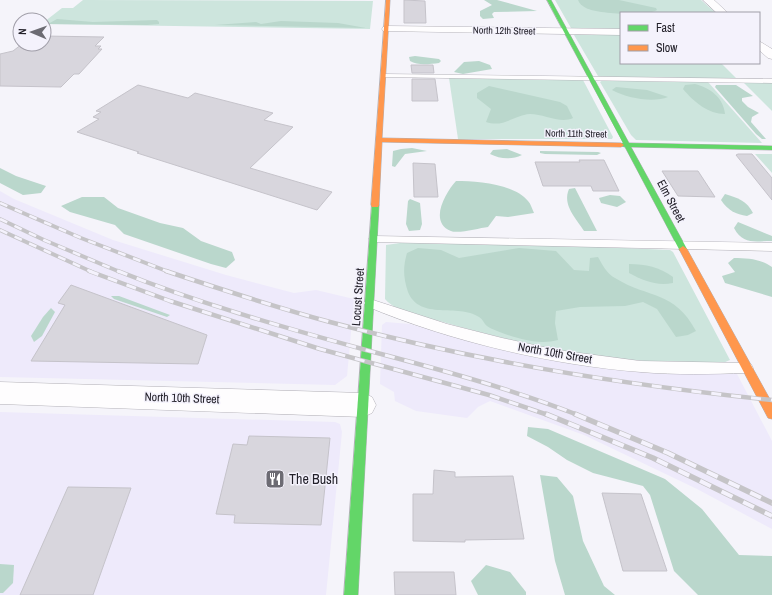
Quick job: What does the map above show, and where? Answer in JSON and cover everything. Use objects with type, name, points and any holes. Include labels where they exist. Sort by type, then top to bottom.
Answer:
[{"type":"street","name":"Locust Street","points":[[351,595],[388,0]]},
{"type":"street","name":"Elm Street","points":[[549,0],[772,414]]},
{"type":"street","points":[[708,0],[722,12]]},
{"type":"street","name":"North 12th Street","points":[[387,29],[620,32]]},
{"type":"street","points":[[760,45],[772,55]]},
{"type":"street","name":"North 11th Street","points":[[380,140],[772,148]]},
{"type":"street","name":"North 10th Street","points":[[0,393],[363,405]]},
{"type":"lane","points":[[384,76],[772,81]]},
{"type":"lane","points":[[374,239],[772,247]]},
{"type":"lane","name":"North 10th Street","points":[[370,303],[398,315],[475,337],[545,353],[668,368],[747,368]]},
{"type":"lane","points":[[758,388],[772,388]]},
{"type":"shaded area","points":[[0,191],[14,199],[113,240],[226,275],[294,293],[316,290],[354,299],[347,376],[335,385],[0,377]]},
{"type":"shaded area","points":[[386,322],[410,324],[480,344],[548,359],[601,368],[702,374],[716,371],[736,372],[772,441],[772,529],[697,489],[584,435],[490,401],[478,407],[467,418],[416,411],[395,401],[394,392],[380,384],[382,325]]},
{"type":"shaded area","points":[[0,412],[335,422],[340,424],[342,432],[326,595],[0,595]]},
{"type":"green space","points":[[83,0],[373,1],[370,29],[52,24],[52,16],[62,8],[73,8]]},
{"type":"green space","points":[[484,0],[497,0],[537,11],[494,12],[492,14],[494,18],[483,19],[480,16],[480,11],[492,5]]},
{"type":"green space","points":[[555,0],[701,0],[715,12],[620,12],[620,29],[571,28]]},
{"type":"green space","points":[[578,0],[619,0],[656,8],[657,10],[651,12],[620,12],[620,14],[592,10],[581,4]]},
{"type":"green space","points":[[57,19],[93,22],[157,20],[159,24],[52,24],[52,22]]},
{"type":"green space","points":[[281,21],[338,23],[366,28],[215,25],[256,22],[261,24]]},
{"type":"green space","points":[[620,34],[620,64],[722,64],[738,80],[600,77],[574,35]]},
{"type":"green space","points":[[415,56],[439,59],[441,61],[439,63],[432,64],[417,64],[410,61],[409,57]]},
{"type":"green space","points":[[479,61],[490,65],[492,69],[463,74],[454,72],[464,62]]},
{"type":"green space","points":[[449,78],[583,80],[613,137],[612,139],[458,139]]},
{"type":"green space","points":[[603,80],[708,82],[762,143],[636,140],[631,135],[600,82]]},
{"type":"green space","points":[[743,82],[772,82],[772,111]]},
{"type":"green space","points":[[695,84],[706,88],[719,98],[725,114],[707,110],[683,89],[685,85]]},
{"type":"green space","points":[[716,85],[736,85],[753,96],[742,98],[742,101],[748,107],[759,113],[752,117],[751,122],[766,139],[762,139],[756,134],[715,87]]},
{"type":"green space","points":[[489,86],[560,102],[567,106],[573,118],[563,120],[530,114],[504,122],[486,122],[491,109],[477,98],[477,93]]},
{"type":"green space","points":[[616,87],[647,90],[668,97],[655,100],[640,99],[612,90]]},
{"type":"green space","points":[[412,148],[427,151],[405,154],[395,167],[392,166],[393,151]]},
{"type":"green space","points":[[507,149],[522,155],[514,158],[506,158],[490,154],[493,150]]},
{"type":"green space","points":[[540,151],[601,153],[597,155],[545,154],[540,153]]},
{"type":"green space","points":[[755,154],[772,154],[772,173]]},
{"type":"green space","points":[[0,168],[16,176],[46,186],[41,193],[23,195],[0,183]]},
{"type":"green space","points":[[456,181],[484,183],[505,187],[522,195],[531,205],[534,213],[508,217],[496,216],[488,227],[455,232],[451,231],[444,227],[440,214],[444,199]]},
{"type":"green space","points":[[575,188],[597,231],[584,231],[571,211],[567,200],[567,195],[569,189]]},
{"type":"green space","points":[[725,194],[742,200],[753,213],[747,216],[729,209],[721,200]]},
{"type":"green space","points":[[610,195],[620,196],[626,202],[617,207],[601,203],[599,198]]},
{"type":"green space","points":[[82,197],[104,197],[118,208],[160,223],[183,228],[201,241],[232,252],[235,260],[226,268],[211,264],[124,234],[115,225],[70,212],[61,206]]},
{"type":"green space","points":[[410,199],[420,203],[422,224],[420,230],[409,231],[406,224],[408,201]]},
{"type":"green space","points":[[738,222],[772,236],[772,241],[745,240],[734,228]]},
{"type":"green space","points":[[400,243],[533,244],[670,250],[673,252],[730,360],[723,363],[672,362],[581,354],[498,337],[404,312],[390,304],[385,299],[386,245]]},
{"type":"green space","points":[[418,248],[441,250],[459,258],[519,248],[556,251],[574,270],[589,271],[590,258],[598,257],[605,269],[612,276],[627,285],[660,297],[679,308],[688,318],[696,331],[688,335],[676,337],[657,309],[643,302],[625,306],[580,307],[556,311],[555,323],[558,340],[538,342],[514,337],[492,329],[480,318],[470,313],[430,309],[421,306],[414,301],[406,287],[404,268],[407,253]]},
{"type":"green space","points":[[734,258],[759,261],[772,267],[772,297],[725,283],[722,276],[735,272],[728,263]]},
{"type":"green space","points":[[629,264],[647,265],[657,268],[673,277],[673,283],[661,284],[640,278],[629,273]]},
{"type":"green space","points":[[111,296],[119,296],[170,315],[167,317],[114,299]]},
{"type":"green space","points":[[51,308],[55,312],[42,336],[34,342],[31,336],[43,317]]},
{"type":"green space","points":[[528,427],[548,429],[665,479],[702,509],[739,555],[772,556],[772,595],[698,595],[674,571],[650,495],[643,486],[593,473],[567,460],[548,447],[527,436]]},
{"type":"green space","points":[[540,475],[557,477],[573,496],[583,541],[604,586],[615,595],[565,595],[555,561]]},
{"type":"green space","points":[[0,564],[14,565],[13,583],[3,593],[0,593]]},
{"type":"green space","points":[[486,565],[510,572],[526,592],[526,595],[478,595],[471,581]]},
{"type":"building","points":[[404,0],[425,1],[426,23],[404,23]]},
{"type":"building","points":[[52,36],[104,37],[95,46],[101,46],[98,49],[102,49],[79,74],[74,74],[61,87],[0,86],[0,54],[12,51],[52,52]]},
{"type":"building","points":[[411,65],[433,65],[434,73],[412,73]]},
{"type":"building","points":[[412,79],[435,79],[438,101],[412,101]]},
{"type":"building","points":[[138,85],[188,98],[195,93],[273,113],[264,120],[293,127],[250,168],[332,192],[317,210],[137,153],[139,152],[77,132],[99,119],[93,117],[101,112],[96,111]]},
{"type":"building","points":[[752,154],[772,178],[772,200],[736,155]]},
{"type":"building","points":[[579,160],[604,160],[619,191],[593,191],[591,186],[543,186],[535,162],[580,162]]},
{"type":"building","points":[[413,163],[435,164],[438,197],[414,197]]},
{"type":"building","points":[[662,171],[698,171],[715,197],[678,196]]},
{"type":"building","points":[[71,285],[207,335],[198,364],[31,361],[65,305],[58,303]]},
{"type":"building","name":"The Bush","points":[[249,436],[330,438],[321,525],[234,523],[235,515],[216,514],[233,444],[247,445]]},
{"type":"building","points":[[434,470],[455,472],[455,477],[513,476],[524,539],[465,540],[465,542],[413,541],[413,494],[433,494]]},
{"type":"building","points":[[68,487],[131,488],[93,595],[20,595]]},
{"type":"building","points":[[602,493],[641,494],[667,571],[623,571]]},
{"type":"building","points":[[394,572],[454,572],[456,595],[395,595]]},
{"type":"railway","points":[[0,203],[81,238],[169,272]]},
{"type":"railway","points":[[0,219],[44,240],[120,272]]},
{"type":"railway","points":[[0,230],[92,272]]},
{"type":"railway","points":[[89,271],[170,301],[320,349],[489,395],[548,415]]},
{"type":"railway","points":[[118,271],[179,294],[240,314],[420,364],[526,396],[578,415]]},
{"type":"railway","points":[[169,272],[248,298],[330,322],[439,349],[605,379],[772,400]]},
{"type":"railway","points":[[546,414],[653,458],[772,516]]},
{"type":"railway","points":[[575,414],[668,453],[772,503]]},
{"type":"traffic: fast","points":[[549,0],[683,249]]},
{"type":"traffic: fast","points":[[621,145],[772,148]]},
{"type":"traffic: fast","points":[[351,595],[375,205]]},
{"type":"traffic: slow","points":[[375,205],[388,0]]},
{"type":"traffic: slow","points":[[380,140],[621,145]]},
{"type":"traffic: slow","points":[[683,249],[772,414]]},
{"type":"place","name":"The Bush","points":[[275,479]]}]
